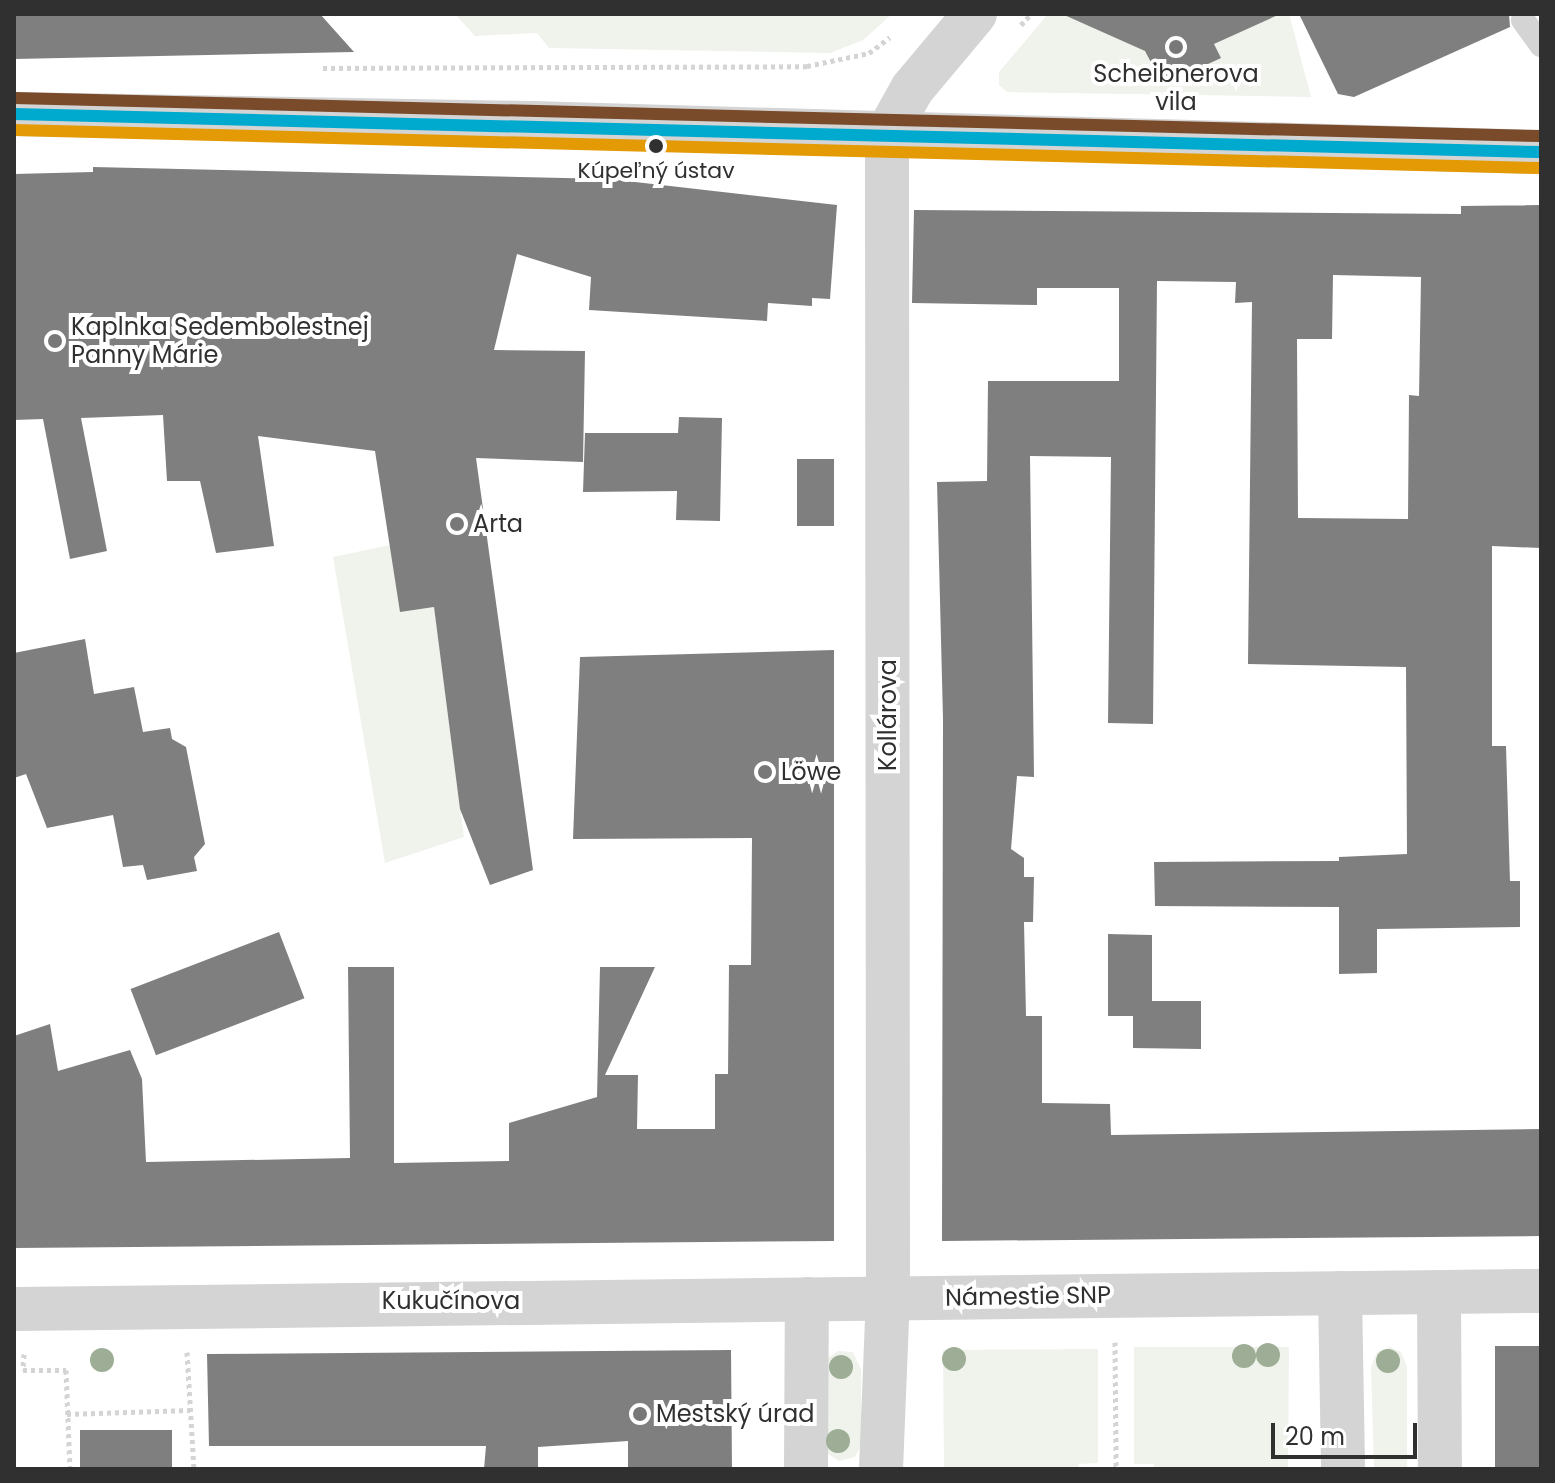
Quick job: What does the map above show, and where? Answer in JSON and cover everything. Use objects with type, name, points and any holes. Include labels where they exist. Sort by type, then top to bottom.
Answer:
[{"type":"street","points":[[887,134],[912,89],[975,14]]},
{"type":"street","points":[[14,114],[1541,152]]},
{"type":"street","name":"Kollárova","points":[[887,134],[888,1297]]},
{"type":"street","name":"Námestie SNP","points":[[888,1297],[1541,1291]]},
{"type":"street","points":[[1439,1292],[1440,1469]]},
{"type":"street","points":[[1340,1293],[1343,1469]]},
{"type":"street","points":[[881,1469],[888,1297]]},
{"type":"street","name":"Kukučínova","points":[[14,1309],[888,1297]]},
{"type":"street","points":[[806,1469],[807,1299]]},
{"type":"lane","points":[[1523,20],[1541,45]]},
{"type":"path","points":[[315,68],[807,66],[869,53],[899,30]]},
{"type":"path","points":[[1099,1337],[1131,1338]]},
{"type":"path","points":[[1115,1338],[1116,1469]]},
{"type":"path","points":[[186,1339],[194,1469]]},
{"type":"path","points":[[23,1370],[66,1370],[70,1469]]},
{"type":"path","points":[[67,1414],[190,1410]]},
{"type":"shaded area","points":[[455,14],[892,14],[863,40],[830,53],[549,48],[537,33],[475,36]]},
{"type":"shaded area","points":[[1048,14],[1289,14],[1311,97],[1007,92],[999,85],[999,72]]},
{"type":"shaded area","points":[[390,545],[400,612],[434,607],[464,837],[385,863],[333,557]]},
{"type":"shaded area","points":[[1134,1347],[1289,1347],[1288,1469],[1154,1469],[1154,1464],[1134,1464]]},
{"type":"shaded area","points":[[1390,1347],[1401,1352],[1407,1367],[1407,1469],[1374,1469],[1371,1367],[1377,1352]]},
{"type":"shaded area","points":[[1098,1349],[1098,1463],[1079,1464],[1078,1469],[944,1469],[943,1350]]},
{"type":"shaded area","points":[[838,1351],[853,1352],[861,1369],[861,1445],[855,1457],[839,1461],[828,1454],[828,1358]]},
{"type":"building","points":[[14,14],[320,14],[354,52],[14,59]]},
{"type":"building","name":"Scheibnerova vila","points":[[1062,14],[1280,14],[1214,44],[1221,58],[1163,85],[1145,51]]},
{"type":"building","points":[[1299,14],[1509,14],[1510,27],[1354,97],[1338,94]]},
{"type":"building","points":[[93,167],[609,179],[837,205],[830,299],[812,298],[812,306],[768,303],[767,321],[589,310],[591,277],[517,254],[494,350],[585,351],[583,462],[476,458],[533,870],[490,885],[460,809],[434,607],[400,612],[375,451],[258,436],[274,546],[216,553],[200,481],[167,481],[163,415],[81,418],[107,551],[70,559],[43,419],[14,420],[14,174],[93,172]]},
{"type":"building","points":[[1541,205],[1541,548],[1492,546],[1492,746],[1506,746],[1510,881],[1520,881],[1520,927],[1377,929],[1377,973],[1339,974],[1339,907],[1155,906],[1154,862],[1339,861],[1339,857],[1407,854],[1406,667],[1248,664],[1252,302],[1235,303],[1236,282],[1157,281],[1153,724],[1108,723],[1111,457],[1030,456],[1034,777],[1017,776],[1011,849],[1024,858],[1024,877],[1034,877],[1033,922],[1024,922],[1026,1016],[1042,1016],[1042,1103],[1110,1104],[1111,1135],[1541,1129],[1541,1236],[942,1241],[943,719],[937,482],[987,481],[988,381],[1119,381],[1119,288],[1037,288],[1037,305],[912,303],[914,210],[1461,214],[1461,206]],"holes":[[[1333,275],[1421,277],[1419,396],[1409,395],[1408,519],[1298,518],[1297,339],[1332,339]]]},
{"type":"building","points":[[679,417],[722,418],[720,521],[676,520],[677,491],[583,492],[585,433],[678,433]]},
{"type":"building","points":[[797,459],[834,459],[834,526],[797,526]]},
{"type":"building","points":[[85,639],[94,694],[134,687],[143,732],[170,728],[172,739],[186,747],[205,844],[194,857],[197,871],[147,880],[143,865],[123,867],[113,815],[47,828],[26,774],[14,778],[14,653]]},
{"type":"building","points":[[834,650],[834,1241],[14,1248],[14,1036],[50,1024],[58,1071],[130,1050],[142,1079],[146,1162],[350,1158],[348,967],[394,967],[394,1163],[509,1161],[509,1123],[597,1097],[600,967],[655,967],[605,1075],[638,1075],[637,1129],[715,1129],[715,1074],[728,1074],[729,965],[751,965],[752,838],[573,839],[580,657]]},
{"type":"building","points":[[279,932],[304,998],[156,1055],[131,989]]},
{"type":"building","points":[[1108,934],[1152,935],[1152,1001],[1201,1001],[1201,1049],[1133,1048],[1133,1016],[1108,1016]]},
{"type":"building","points":[[1495,1346],[1541,1346],[1541,1469],[1495,1469]]},
{"type":"building","points":[[731,1350],[732,1469],[628,1469],[628,1441],[538,1447],[538,1469],[484,1469],[486,1446],[209,1446],[207,1354]]},
{"type":"building","points":[[80,1430],[172,1430],[172,1469],[80,1469]]},
{"type":"transit line","points":[[14,98],[1541,136]]},
{"type":"transit line","points":[[14,114],[1541,152]]},
{"type":"transit line","points":[[14,130],[1541,168]]},
{"type":"place","name":"Scheibnerova vila","points":[[1176,47]]},
{"type":"place","name":"Kúpeľný ústav","points":[[656,146]]},
{"type":"place","name":"Kaplnka Sedembolestnej Panny Márie","points":[[55,341]]},
{"type":"place","name":"Arta","points":[[457,524]]},
{"type":"place","name":"Löwe","points":[[765,772]]},
{"type":"place","name":"Mestský úrad","points":[[640,1414]]}]
